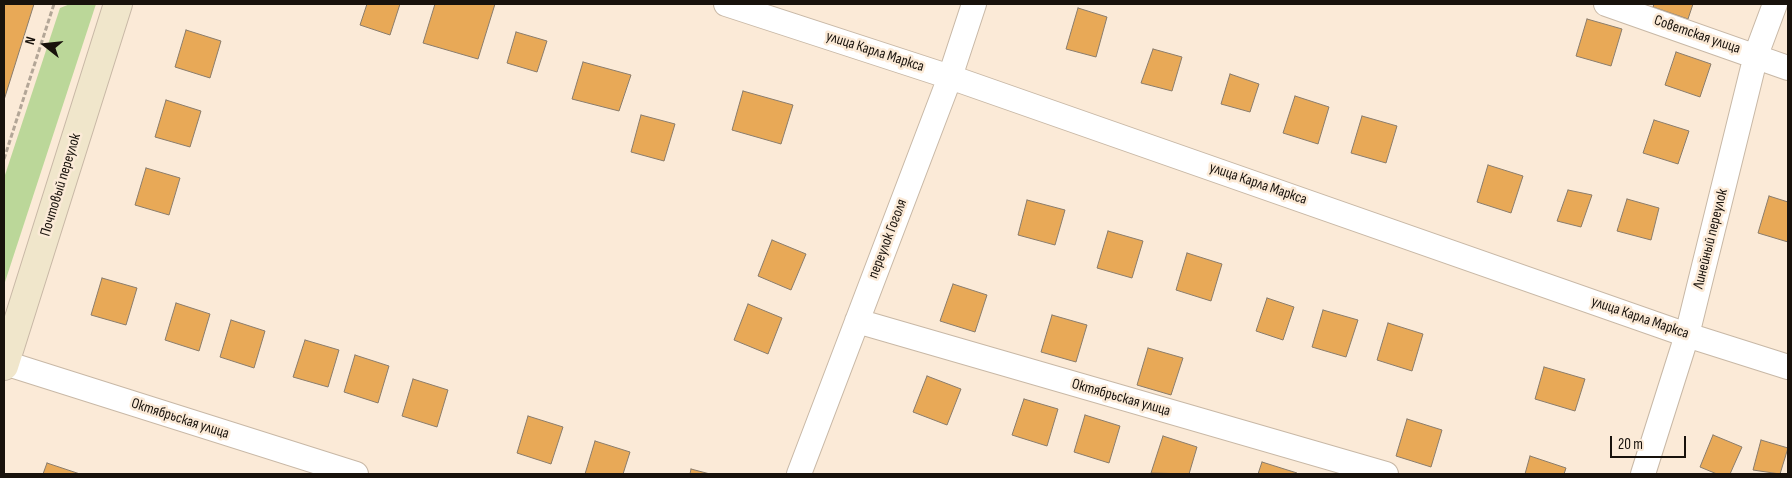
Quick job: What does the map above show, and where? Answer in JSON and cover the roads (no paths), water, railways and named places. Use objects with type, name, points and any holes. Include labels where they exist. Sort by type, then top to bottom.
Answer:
[{"type":"main road","name":"Почтовый переулок","points":[[4,364],[118,4]]},
{"type":"street","name":"улица Карла Маркса","points":[[726,4],[950,77],[1687,335],[1788,367]]},
{"type":"street","name":"переулок Гоголя","points":[[799,474],[950,77],[974,4]]},
{"type":"street","name":"Советская улица","points":[[1606,4],[1788,68]]},
{"type":"street","name":"Линейный переулок","points":[[1643,474],[1687,335],[1756,56],[1775,4]]},
{"type":"street","name":"Октябрьская улица","points":[[857,321],[1386,474]]},
{"type":"street","name":"Октябрьская улица","points":[[4,364],[356,474]]}]
